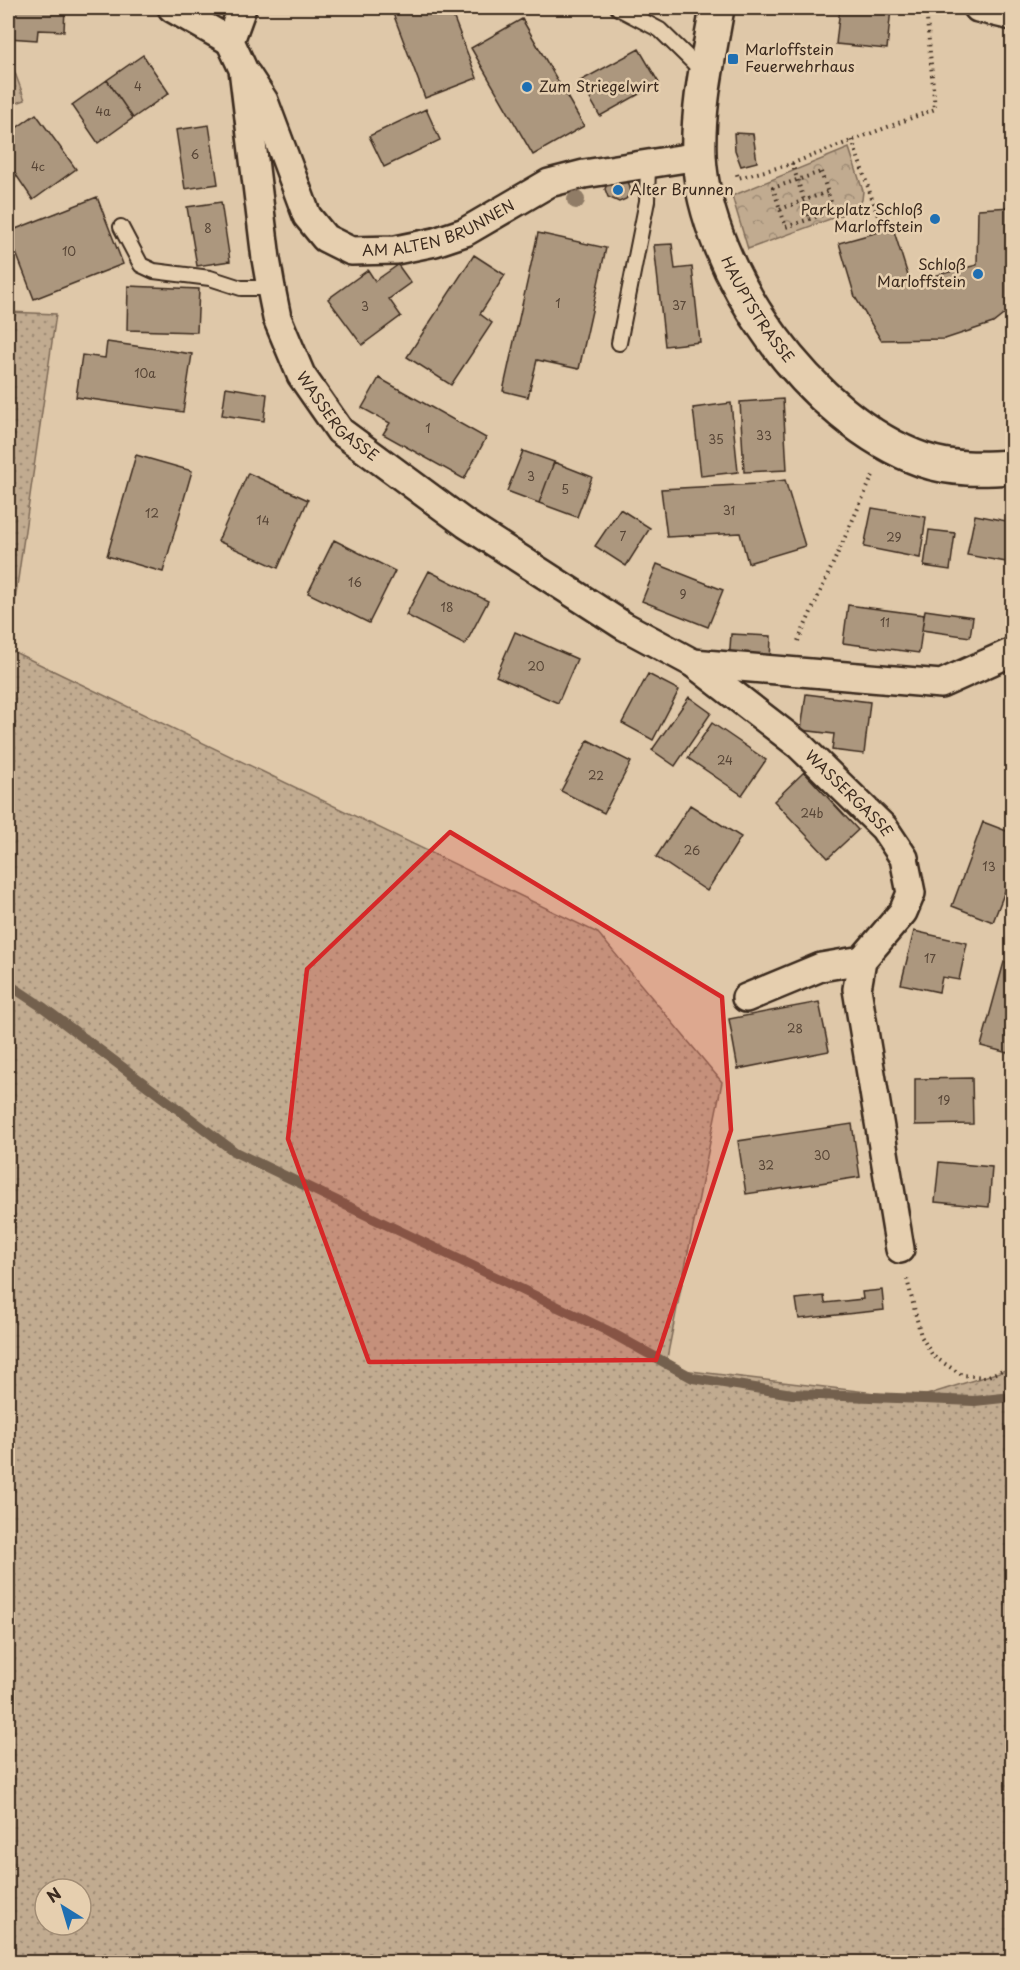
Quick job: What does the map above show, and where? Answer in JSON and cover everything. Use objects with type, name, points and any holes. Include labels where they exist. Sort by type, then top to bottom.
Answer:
[{"type":"main road","name":"HAUPTSTRASSE","points":[[717,8],[702,106],[699,156],[706,200],[720,246],[729,267],[757,315],[774,340],[812,384],[857,424],[887,443],[924,460],[946,466],[973,469],[1012,467]]},
{"type":"street","points":[[172,8],[230,41],[242,8]]},
{"type":"street","points":[[978,8],[1012,16]]},
{"type":"street","name":"WASSERGASSE","points":[[230,41],[243,69],[266,259],[277,318],[301,375],[340,431],[466,524],[624,626],[693,663],[799,745],[884,828],[904,858],[911,893],[903,912],[862,960]]},
{"type":"street","name":"AM ALTEN BRUNNEN","points":[[243,69],[264,101],[307,216],[325,238],[351,250],[396,250],[435,242],[465,232],[549,183],[584,174],[699,156]]},
{"type":"street","name":"WASSERGASSE","points":[[693,663],[941,684],[1012,652]]},
{"type":"street","points":[[746,998],[821,967],[862,960],[857,989],[900,1249]]},
{"type":"lane","points":[[618,8],[660,30],[706,74]]},
{"type":"lane","points":[[620,343],[647,201],[648,165]]},
{"type":"lane","points":[[122,227],[141,266],[154,271],[210,278],[241,288],[271,288]]},
{"type":"path","points":[[738,178],[792,163],[935,109],[926,8]]},
{"type":"path","points":[[852,140],[881,225]]},
{"type":"path","points":[[792,163],[810,219]]},
{"type":"path","points":[[821,171],[834,211],[786,227],[773,188],[797,179],[821,171]]},
{"type":"path","points":[[780,208],[828,192]]},
{"type":"path","points":[[784,672],[887,443]]},
{"type":"path","points":[[900,1249],[921,1336],[933,1356],[962,1375],[986,1377],[1012,1366]]},
{"type":"highlighted area","points":[[450,832],[722,997],[731,1130],[656,1360],[369,1362],[288,1139],[307,969]]},
{"type":"green space","points":[[8,54],[25,100],[8,106]]},
{"type":"green space","points":[[849,148],[863,191],[862,200],[855,210],[748,249],[732,196]]},
{"type":"green space","points":[[8,312],[56,314],[8,649]]},
{"type":"green space","points":[[8,649],[598,933],[722,1082],[665,1368],[917,1398],[1012,1368],[1012,1962],[8,1962]]},
{"type":"building","points":[[8,8],[65,8],[64,31],[38,30],[37,40],[8,38]]},
{"type":"building","points":[[391,8],[450,8],[477,78],[425,98]]},
{"type":"building","points":[[752,8],[794,8],[795,14],[752,13]]},
{"type":"building","points":[[840,8],[891,8],[887,49],[836,44]]},
{"type":"building","name":"Zum Striegelwirt","points":[[522,19],[584,126],[533,155],[471,48]]},
{"type":"building","points":[[639,49],[659,83],[600,116],[580,81]]},
{"type":"building","points":[[143,55],[169,93],[133,118],[107,80]]},
{"type":"building","points":[[107,80],[133,118],[98,143],[72,105]]},
{"type":"building","points":[[426,109],[440,140],[384,167],[369,136]]},
{"type":"building","points":[[36,114],[76,169],[33,200],[8,163],[8,134]]},
{"type":"building","points":[[209,125],[218,184],[185,189],[176,130]]},
{"type":"building","points":[[734,133],[753,134],[757,162],[741,166],[735,150]]},
{"type":"building","name":"Alter Brunnen","points":[[628,180],[631,192],[626,199],[619,202],[608,197],[605,189],[608,181]]},
{"type":"building","points":[[97,197],[123,264],[34,299],[8,232]]},
{"type":"building","points":[[221,202],[230,261],[197,266],[187,207]]},
{"type":"building","name":"Schloß Marloffstein","points":[[1012,207],[1012,308],[993,323],[945,339],[881,340],[855,297],[839,243],[893,228],[910,282],[977,265],[978,209]]},
{"type":"building","points":[[538,233],[606,248],[579,369],[537,360],[528,397],[503,391]]},
{"type":"building","points":[[672,244],[675,269],[692,267],[700,342],[665,346],[654,245]]},
{"type":"building","points":[[474,255],[505,275],[480,314],[492,323],[451,385],[407,357]]},
{"type":"building","points":[[398,265],[411,283],[389,299],[401,316],[362,345],[328,299],[368,270],[375,281]]},
{"type":"building","points":[[128,286],[199,289],[197,332],[127,330]]},
{"type":"building","points":[[107,342],[192,354],[183,412],[76,397],[82,355],[105,358]]},
{"type":"building","points":[[379,378],[486,438],[464,479],[383,434],[390,423],[362,408]]},
{"type":"building","points":[[226,387],[267,394],[264,421],[222,415]]},
{"type":"building","points":[[783,399],[787,470],[744,472],[740,402]]},
{"type":"building","points":[[731,403],[738,472],[701,476],[693,408]]},
{"type":"building","points":[[523,451],[554,462],[539,503],[507,491]]},
{"type":"building","points":[[136,455],[192,471],[163,572],[107,556]]},
{"type":"building","points":[[554,462],[592,477],[577,517],[539,503]]},
{"type":"building","points":[[248,473],[308,500],[278,568],[218,541]]},
{"type":"building","points":[[785,480],[805,546],[748,563],[740,533],[667,537],[661,489],[757,484]]},
{"type":"building","points":[[872,508],[926,517],[920,558],[864,547]]},
{"type":"building","points":[[620,509],[650,528],[626,566],[595,546]]},
{"type":"building","points":[[975,515],[1012,522],[1012,563],[967,555]]},
{"type":"building","points":[[929,530],[955,533],[950,570],[924,566]]},
{"type":"building","points":[[334,540],[395,571],[369,623],[308,593]]},
{"type":"building","points":[[657,564],[723,590],[708,627],[642,601]]},
{"type":"building","points":[[429,571],[488,601],[465,645],[406,615]]},
{"type":"building","points":[[848,605],[924,615],[919,653],[843,643]]},
{"type":"building","points":[[925,610],[973,617],[970,637],[922,630]]},
{"type":"building","points":[[515,632],[577,659],[558,703],[496,676]]},
{"type":"building","points":[[731,634],[771,636],[770,664],[729,662]]},
{"type":"building","points":[[648,674],[679,690],[653,740],[622,723]]},
{"type":"building","points":[[806,694],[870,702],[864,754],[832,750],[834,734],[801,730]]},
{"type":"building","points":[[689,697],[711,713],[675,766],[652,750]]},
{"type":"building","points":[[712,723],[766,760],[742,795],[688,758]]},
{"type":"building","points":[[588,740],[631,762],[604,813],[561,791]]},
{"type":"building","points":[[804,772],[858,830],[828,858],[774,801]]},
{"type":"building","points":[[690,805],[741,837],[707,891],[656,857]]},
{"type":"building","points":[[983,822],[1012,833],[1012,873],[993,922],[952,906]]},
{"type":"building","points":[[914,931],[967,943],[959,980],[942,977],[939,992],[901,984]]},
{"type":"building","points":[[1004,962],[1012,964],[1012,1054],[981,1046]]},
{"type":"building","points":[[819,1002],[829,1051],[738,1069],[729,1019]]},
{"type":"building","points":[[972,1078],[973,1124],[915,1125],[915,1079]]},
{"type":"building","points":[[852,1124],[860,1177],[746,1194],[738,1141]]},
{"type":"building","points":[[939,1162],[992,1167],[989,1207],[935,1202]]},
{"type":"building","points":[[882,1290],[884,1310],[799,1319],[796,1299],[824,1296],[825,1303],[863,1299],[862,1292]]},
{"type":"waterway","points":[[8,984],[44,1008],[235,1152],[606,1330],[693,1378],[792,1394],[975,1401],[1012,1397]]},
{"type":"place","name":"Marloffstein Feuerwehrhaus","points":[[733,59]]},
{"type":"place","name":"Zum Striegelwirt","points":[[527,87]]},
{"type":"place","name":"Alter Brunnen","points":[[618,190]]},
{"type":"place","name":"Parkplatz Schloß Marloffstein","points":[[935,219]]},
{"type":"place","name":"Schloß Marloffstein","points":[[978,274]]}]
